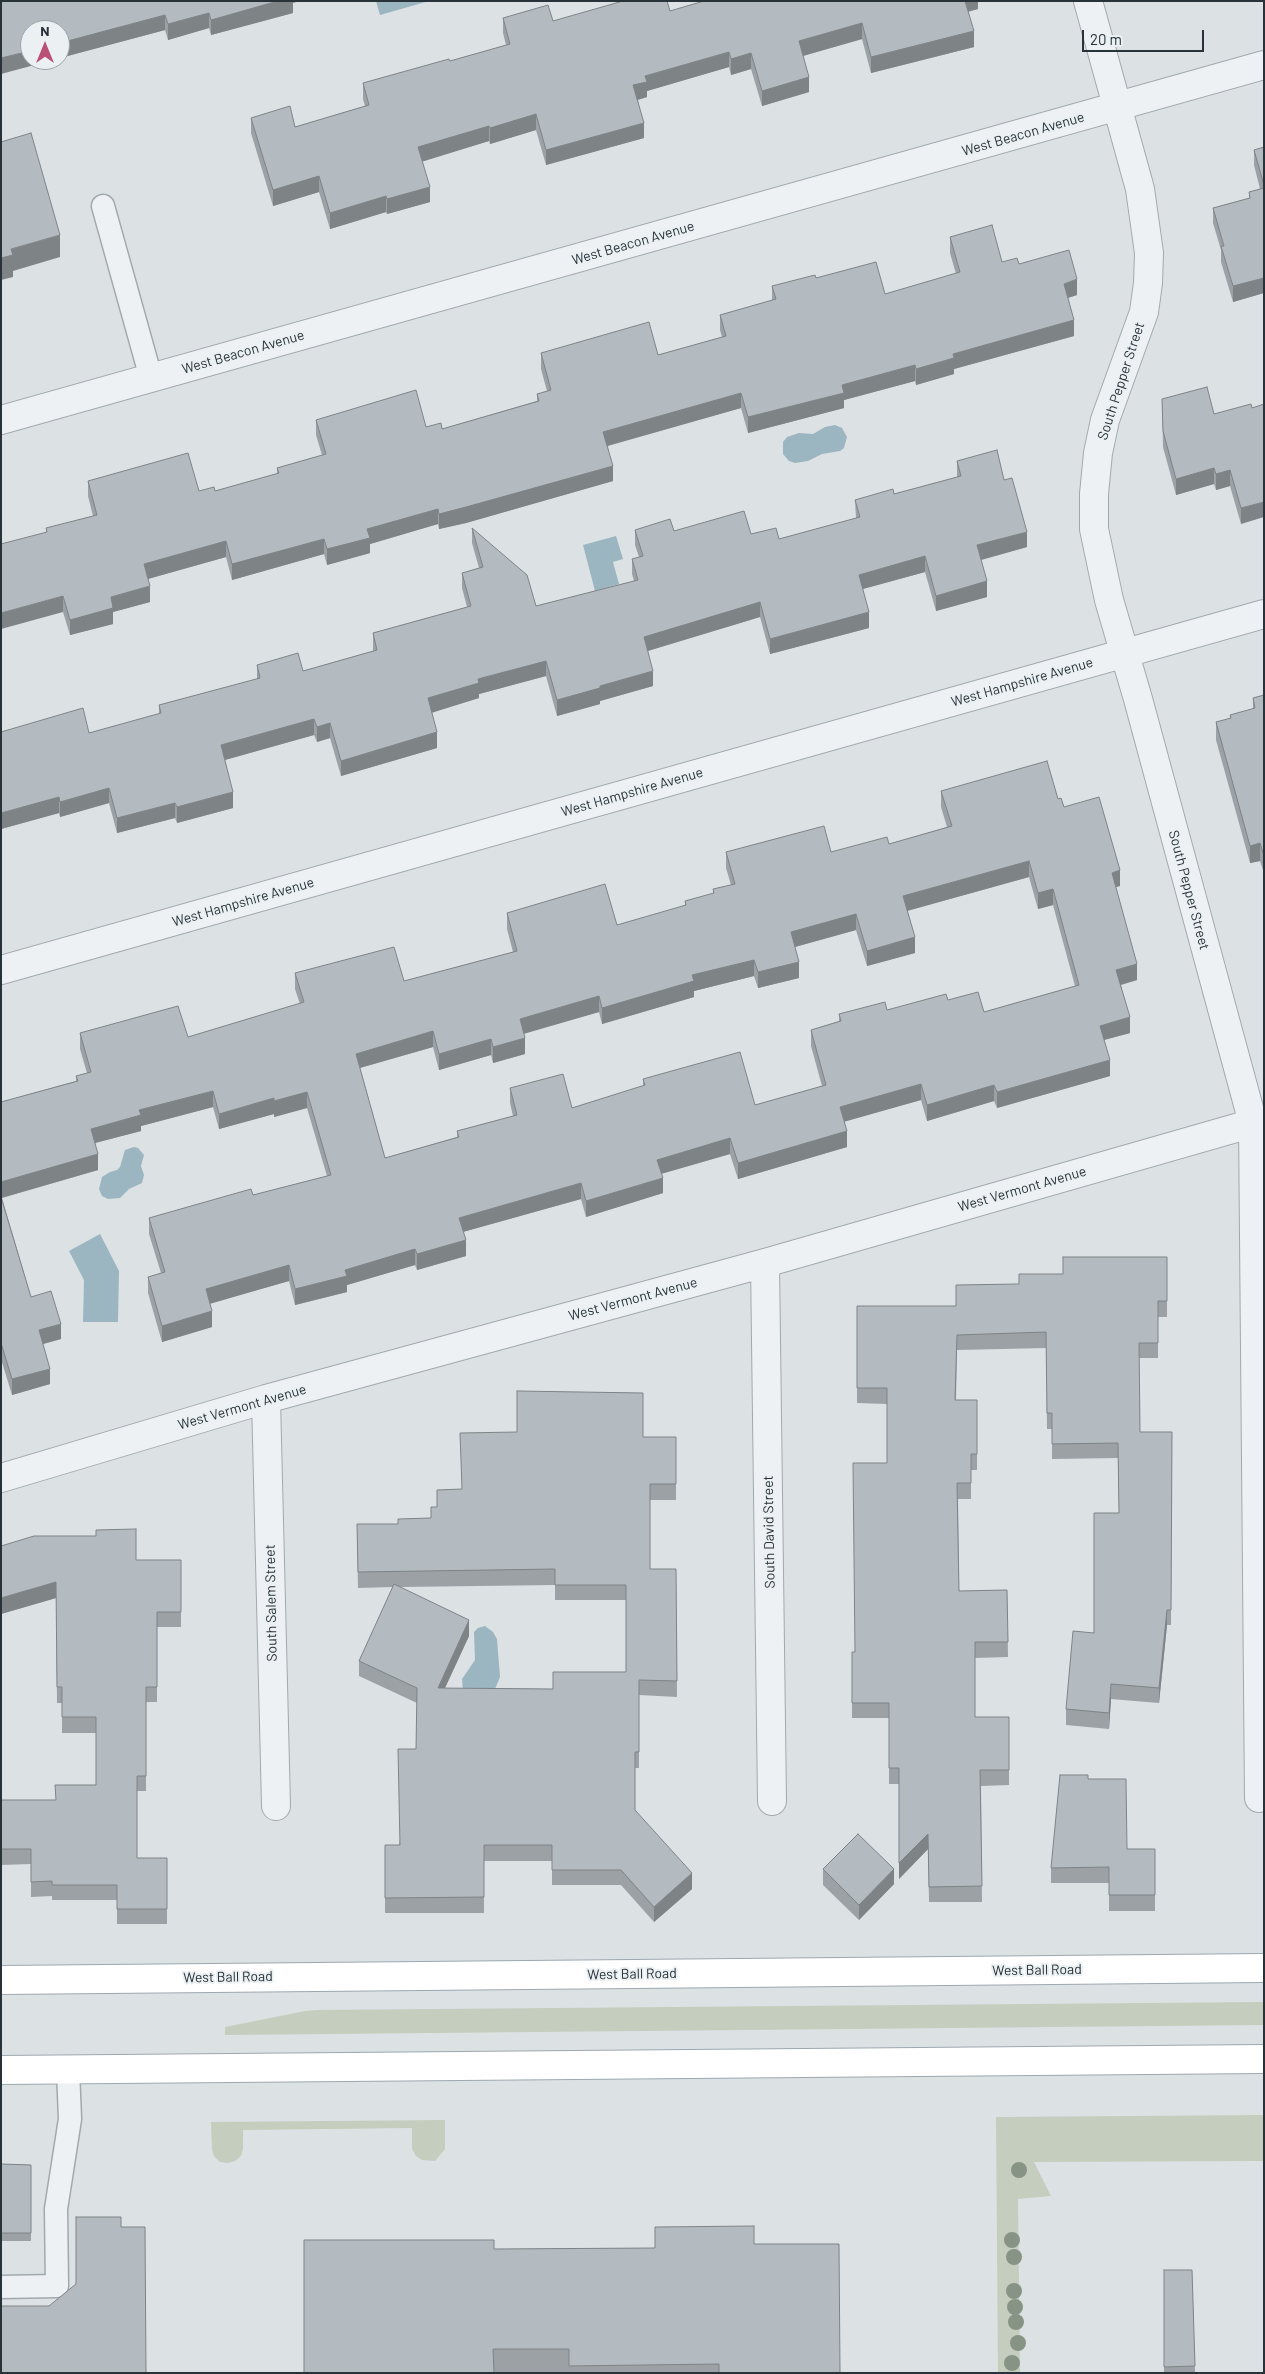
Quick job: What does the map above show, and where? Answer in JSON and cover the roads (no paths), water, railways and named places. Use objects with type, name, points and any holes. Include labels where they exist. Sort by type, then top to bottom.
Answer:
[{"type":"main road","name":"West Ball Road","points":[[1,1980],[1264,1968]]},
{"type":"main road","points":[[1,2070],[1264,2059]]},
{"type":"street","name":"South Pepper Street","points":[[1088,1],[1140,188],[1149,253],[1148,283],[1144,312],[1105,420],[1098,453],[1094,494],[1094,529],[1100,562],[1124,653],[1258,1121],[1259,1798]]},
{"type":"street","name":"West Beacon Avenue","points":[[1,420],[1264,65]]},
{"type":"street","name":"West Hampshire Avenue","points":[[1,970],[1264,614]]},
{"type":"street","name":"West Vermont Avenue","points":[[1,1478],[266,1399],[765,1263],[1258,1121]]},
{"type":"street","name":"South David Street","points":[[765,1263],[772,1801]]},
{"type":"street","name":"South Salem Street","points":[[266,1399],[276,1806]]},
{"type":"lane","points":[[103,206],[151,378]]},
{"type":"lane","points":[[1,2287],[57,2286],[56,2209],[70,2119],[68,2070]]},
{"type":"water","points":[[376,1],[429,1],[380,15]]},
{"type":"water","points":[[835,425],[842,428],[847,437],[844,448],[840,451],[822,454],[808,461],[795,463],[789,461],[783,454],[783,442],[787,437],[799,433],[813,434],[825,427]]},
{"type":"water","points":[[616,536],[623,559],[613,562],[619,584],[595,591],[583,545]]},
{"type":"water","points":[[134,1147],[138,1148],[144,1155],[141,1166],[144,1175],[142,1183],[129,1189],[120,1198],[108,1199],[102,1196],[99,1189],[102,1177],[117,1170],[120,1167],[125,1150]]},
{"type":"water","points":[[100,1234],[119,1271],[118,1322],[83,1322],[84,1280],[69,1251]]},
{"type":"water","points":[[485,1626],[493,1632],[497,1639],[500,1677],[495,1689],[463,1691],[462,1679],[475,1660],[474,1632],[478,1628]]}]
